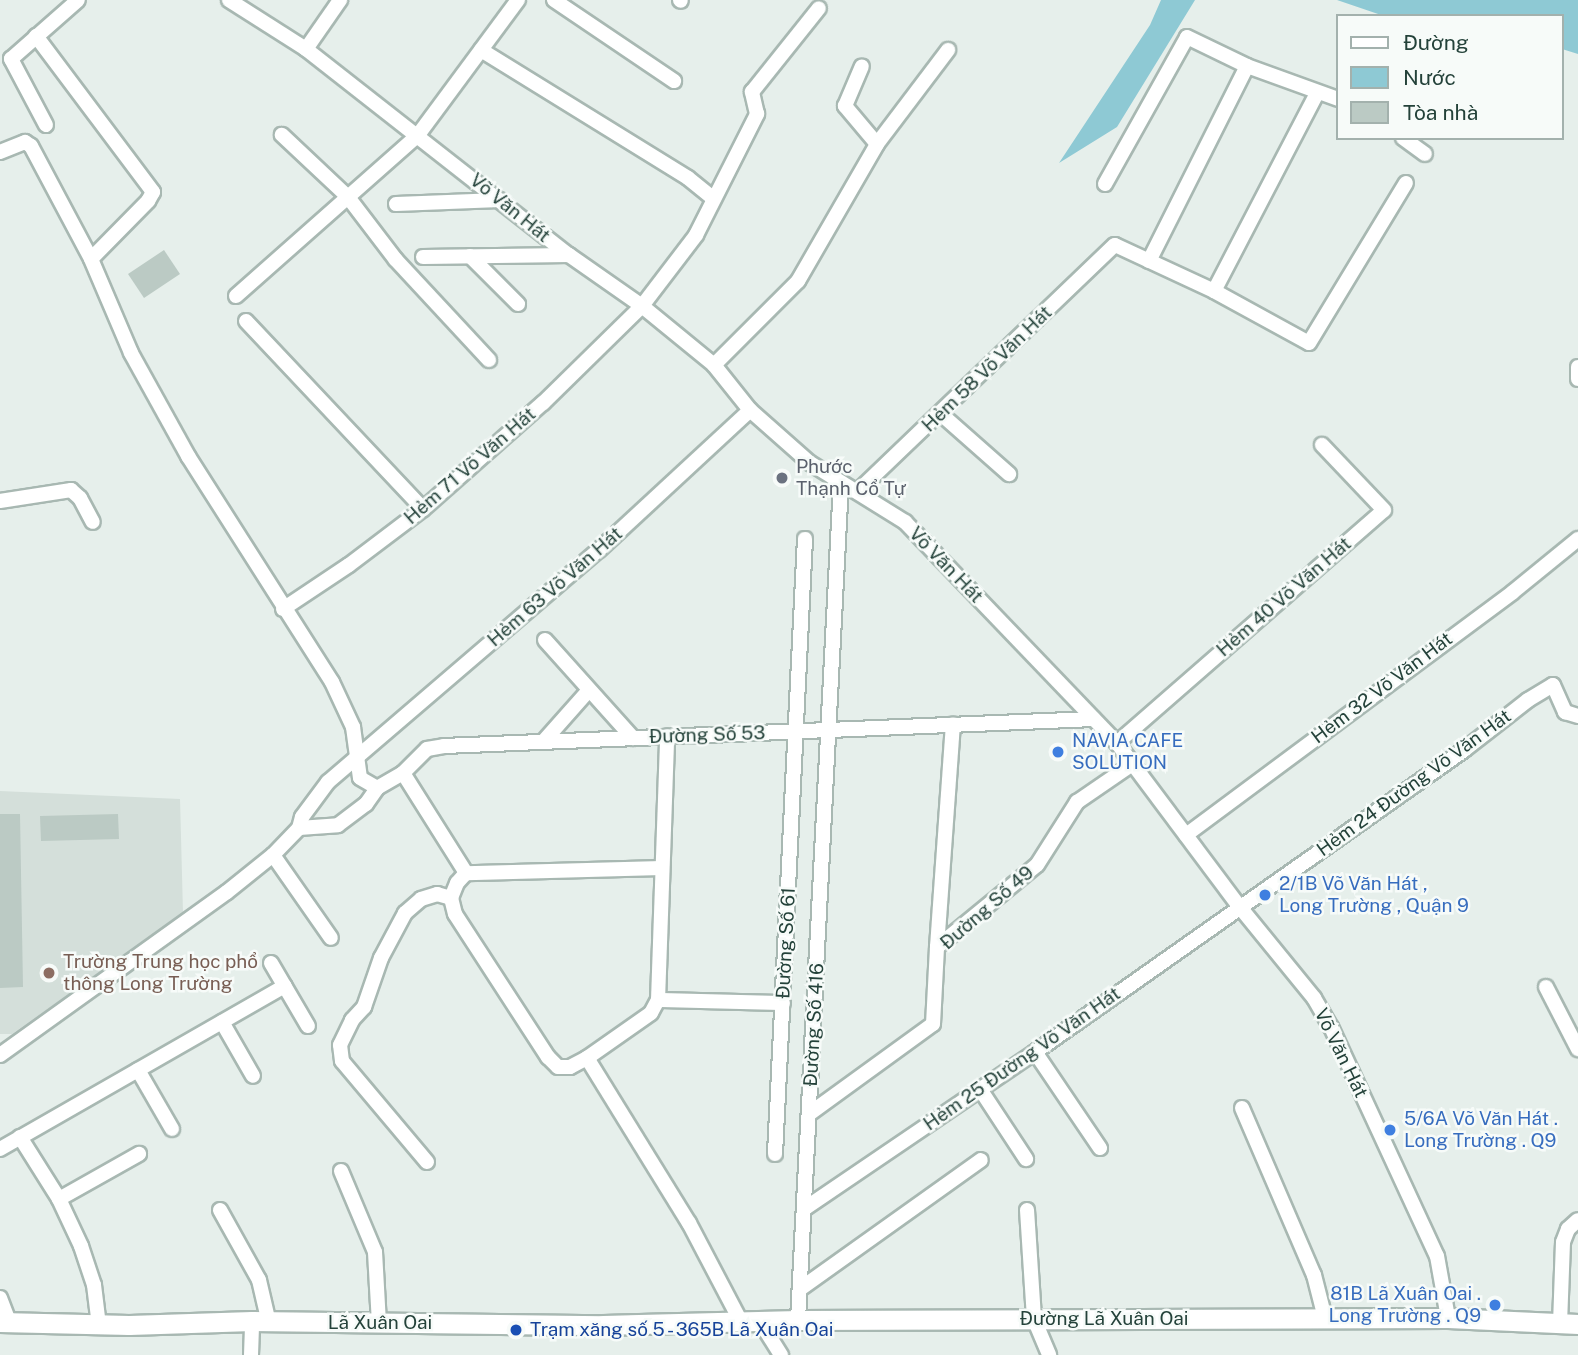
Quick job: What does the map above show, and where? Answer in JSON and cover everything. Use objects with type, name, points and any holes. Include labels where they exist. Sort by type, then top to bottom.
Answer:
[{"type":"main road","name":"Đường Lã Xuân Oai","points":[[761,1323],[798,1320],[1448,1318]]},
{"type":"main road","points":[[1448,1318],[1569,1324]]},
{"type":"main road","name":"Lã Xuân Oai","points":[[5,1322],[761,1323]]},
{"type":"street","points":[[46,125],[11,59],[78,0]]},
{"type":"street","points":[[306,49],[340,0]]},
{"type":"street","points":[[236,296],[418,135],[518,0]]},
{"type":"street","points":[[554,0],[674,80]]},
{"type":"street","name":"Võ Văn Hát","points":[[233,1],[306,49],[569,255],[642,306],[713,365],[750,410],[810,463],[905,522],[1117,743],[1239,906],[1314,998],[1331,1027],[1437,1256],[1448,1318]]},
{"type":"street","name":"Hẻm 71 Võ Văn Hát","points":[[283,609],[349,565],[424,509],[543,403],[642,306],[696,235],[757,114],[752,92],[819,8]]},
{"type":"street","points":[[36,36],[153,192],[148,201],[91,259]]},
{"type":"street","points":[[1105,184],[1187,37],[1247,66],[1336,98]]},
{"type":"street","points":[[481,50],[688,178],[714,199]]},
{"type":"street","points":[[713,365],[798,281],[877,144],[948,50]]},
{"type":"street","points":[[862,66],[845,106],[877,144]]},
{"type":"street","points":[[1247,66],[1149,261],[1214,291],[1309,343],[1406,183]]},
{"type":"street","points":[[1214,291],[1317,93]]},
{"type":"street","points":[[282,135],[348,197],[396,260],[489,360]]},
{"type":"street","points":[[1406,140],[1425,154]]},
{"type":"street","points":[[0,152],[25,142],[32,146],[91,259],[131,353],[188,456],[332,682],[353,727],[355,758],[360,778],[377,788]]},
{"type":"street","points":[[396,204],[500,200]]},
{"type":"street","name":"Hẻm 58 Võ Văn Hát","points":[[857,492],[1115,245],[1149,261]]},
{"type":"street","points":[[423,257],[569,255]]},
{"type":"street","points":[[470,256],[518,304]]},
{"type":"street","points":[[246,321],[424,509]]},
{"type":"street","points":[[1578,367],[1578,379]]},
{"type":"street","name":"Hẻm 63 Võ Văn Hát","points":[[0,1055],[273,855],[299,828],[302,817],[328,782],[599,550],[750,410]]},
{"type":"street","points":[[941,414],[1009,474]]},
{"type":"street","name":"Hẻm 40 Võ Văn Hát","points":[[1117,743],[1384,510],[1322,445]]},
{"type":"street","name":"Đường Số 416","points":[[798,1320],[841,484]]},
{"type":"street","points":[[0,501],[71,490],[80,498],[93,522]]},
{"type":"street","name":"Đường Số 61","points":[[775,1154],[805,539]]},
{"type":"street","name":"Hẻm 32 Võ Văn Hát","points":[[1186,835],[1513,592],[1578,539]]},
{"type":"street","points":[[545,640],[633,738]]},
{"type":"street","name":"Hẻm 24 Đường Võ Văn Hát","points":[[1239,906],[1553,685],[1565,712],[1578,716]]},
{"type":"street","points":[[543,742],[589,690]]},
{"type":"street","name":"Đường Số 53","points":[[299,828],[338,825],[366,804],[377,788],[403,774],[427,749],[435,747],[1093,719]]},
{"type":"street","points":[[937,947],[953,725]]},
{"type":"street","points":[[466,873],[451,898],[455,914],[548,1057],[558,1067],[570,1067],[587,1058],[651,1013],[658,1000],[667,736]]},
{"type":"street","name":"Đường Số 49","points":[[809,1114],[933,1024],[937,947],[1037,865],[1077,802],[1134,764]]},
{"type":"street","points":[[403,774],[466,873]]},
{"type":"street","points":[[273,855],[331,937]]},
{"type":"street","points":[[466,873],[662,868]]},
{"type":"street","points":[[427,1162],[342,1061],[340,1045],[352,1020],[364,1007],[381,958],[405,913],[421,899],[436,894],[451,898]]},
{"type":"street","name":"Hẻm 25 Đường Võ Văn Hát","points":[[804,1209],[1035,1052],[1239,906]]},
{"type":"street","points":[[271,963],[308,1026]]},
{"type":"street","points":[[0,1149],[285,986]]},
{"type":"street","points":[[1546,987],[1578,1049]]},
{"type":"street","points":[[658,1000],[783,1003]]},
{"type":"street","points":[[222,1022],[253,1076]]},
{"type":"street","points":[[1035,1052],[1100,1148]]},
{"type":"street","points":[[587,1058],[689,1223],[741,1322]]},
{"type":"street","points":[[138,1070],[172,1129]]},
{"type":"street","points":[[980,1089],[1026,1159]]},
{"type":"street","points":[[1242,1108],[1314,1275],[1325,1318]]},
{"type":"street","points":[[20,1137],[59,1199],[85,1259],[94,1285],[99,1324]]},
{"type":"street","points":[[59,1199],[139,1154]]},
{"type":"street","points":[[800,1289],[981,1160]]},
{"type":"street","points":[[341,1171],[375,1252],[379,1324]]},
{"type":"street","points":[[220,1210],[259,1280],[260,1322],[251,1355]]},
{"type":"street","points":[[1027,1210],[1034,1319],[1049,1355]]},
{"type":"street","points":[[1569,1324],[1563,1242],[1568,1229],[1578,1220]]},
{"type":"street","points":[[0,1297],[5,1322]]},
{"type":"street","points":[[761,1323],[781,1355]]},
{"type":"shaded area","name":"Trường Trung học phổ thông Long Trường","points":[[0,791],[180,799],[183,913],[12,1034],[0,1034]]},
{"type":"water","points":[[1161,0],[1195,0],[1117,127],[1059,163],[1150,25]]},
{"type":"water","points":[[1337,0],[1578,0],[1578,54],[1564,50],[1564,14],[1378,14]]},
{"type":"building","points":[[164,250],[180,274],[144,298],[128,274]]},
{"type":"building","points":[[0,814],[20,814],[23,987],[0,988]]},
{"type":"building","points":[[118,814],[119,839],[41,841],[40,816]]},
{"type":"place","name":"Phước Thạnh Cổ Tự","points":[[782,478]]},
{"type":"place","name":"NAVIA CAFE SOLUTION","points":[[1058,752]]},
{"type":"place","name":"2/1B Võ Văn Hát , Long Trường , Quận 9","points":[[1265,895]]},
{"type":"place","name":"Trường Trung học phổ thông Long Trường","points":[[49,973]]},
{"type":"place","name":"5/6A Võ Văn Hát . Long Trường . Q9","points":[[1390,1130]]},
{"type":"place","name":"81B Lã Xuân Oai . Long Trường . Q9","points":[[1495,1305]]},
{"type":"place","name":"Trạm xăng số 5 - 365B Lã Xuân Oai","points":[[516,1330]]}]
